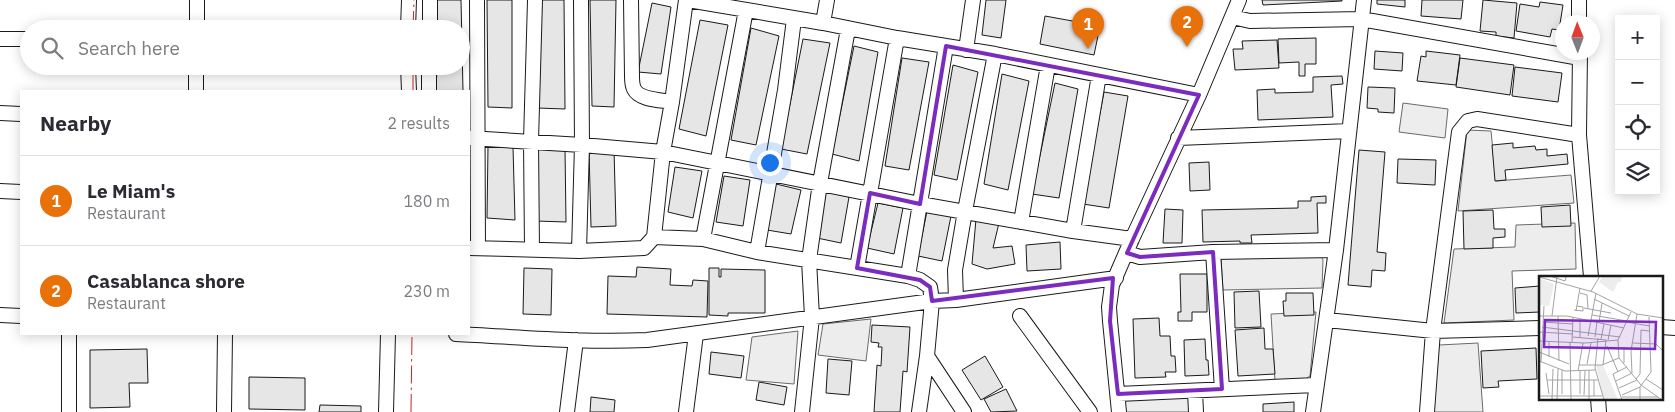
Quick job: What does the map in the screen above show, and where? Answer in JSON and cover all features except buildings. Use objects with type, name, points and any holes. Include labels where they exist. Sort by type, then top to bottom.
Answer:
[{"type":"street","points":[[197,20],[198,0]]},
{"type":"street","points":[[408,20],[409,0]]},
{"type":"street","points":[[430,0],[430,20]]},
{"type":"street","points":[[477,0],[473,138],[473,248],[579,251],[644,248],[654,237],[663,152],[687,0],[995,54],[1199,95]]},
{"type":"street","points":[[532,250],[531,141],[535,0]]},
{"type":"street","points":[[579,251],[582,145],[582,0]]},
{"type":"street","points":[[631,0],[633,87],[637,93],[644,97],[672,102]]},
{"type":"street","points":[[823,23],[827,0]]},
{"type":"street","points":[[966,50],[973,0]]},
{"type":"street","points":[[1119,412],[1109,314],[1112,286],[1199,95],[1238,0]]},
{"type":"street","points":[[1313,412],[1336,250],[1364,0]]},
{"type":"street","points":[[1579,0],[1579,15]]},
{"type":"street","points":[[703,240],[746,10]]},
{"type":"street","points":[[1232,16],[1250,20],[1361,19],[1555,51]]},
{"type":"street","points":[[757,252],[785,90],[794,19]]},
{"type":"street","points":[[802,412],[812,317],[809,260],[820,183],[848,29]]},
{"type":"street","points":[[857,268],[897,38]]},
{"type":"street","points":[[0,39],[20,39]]},
{"type":"street","points":[[908,276],[946,46]]},
{"type":"street","points":[[956,300],[955,270],[995,54]]},
{"type":"street","points":[[1580,60],[1579,135],[1591,276]]},
{"type":"street","points":[[1021,222],[1048,65]]},
{"type":"street","points":[[196,75],[196,90]]},
{"type":"street","points":[[408,75],[409,90]]},
{"type":"street","points":[[429,75],[429,90]]},
{"type":"street","points":[[1073,231],[1099,75]]},
{"type":"street","points":[[0,113],[20,114]]},
{"type":"street","points":[[1427,412],[1433,331],[1459,132],[1468,121],[1477,119],[1579,135]]},
{"type":"street","points":[[1178,138],[1348,131]]},
{"type":"street","points":[[473,138],[663,152],[920,204],[1073,231],[1132,239]]},
{"type":"street","points":[[0,191],[20,192]]},
{"type":"street","points":[[654,237],[703,240],[757,252],[908,276],[920,280],[930,287],[932,301],[919,412]]},
{"type":"street","points":[[1127,253],[1140,257],[1212,252],[1336,250]]},
{"type":"street","points":[[1212,252],[1222,389]]},
{"type":"street","points":[[470,335],[576,340],[638,340],[696,334],[932,301],[956,300],[1116,278]]},
{"type":"street","points":[[0,315],[20,316]]},
{"type":"street","points":[[1020,316],[1090,412]]},
{"type":"street","points":[[1326,320],[1433,331],[1539,328]]},
{"type":"street","points":[[1662,327],[1675,328]]},
{"type":"street","points":[[686,412],[696,334]]},
{"type":"street","points":[[69,335],[69,412]]},
{"type":"street","points":[[224,412],[225,335]]},
{"type":"street","points":[[386,412],[388,335]]},
{"type":"street","points":[[567,412],[576,340]]},
{"type":"street","points":[[927,356],[964,412]]},
{"type":"street","points":[[1118,394],[1316,384]]},
{"type":"street","points":[[1195,390],[1196,412]]},
{"type":"highlighted area","points":[[946,46],[1199,95],[1127,253],[1140,257],[1213,252],[1222,389],[1118,394],[1110,321],[1113,278],[932,301],[930,287],[920,280],[857,268],[870,193],[920,204]]},
{"type":"shaded area","points":[[1403,103],[1448,109],[1445,138],[1399,132]]},
{"type":"shaded area","points":[[1467,130],[1491,131],[1496,181],[1571,175],[1574,203],[1458,211]]},
{"type":"shaded area","points":[[1575,223],[1576,269],[1512,271],[1514,320],[1444,323],[1454,249],[1515,247],[1516,225]]},
{"type":"shaded area","points":[[1321,256],[1323,260],[1322,288],[1223,290],[1221,258]]},
{"type":"shaded area","points":[[1316,312],[1310,376],[1305,379],[1275,381],[1271,314]]},
{"type":"shaded area","points":[[871,319],[866,361],[818,355],[823,324]]},
{"type":"shaded area","points":[[798,331],[794,384],[746,380],[752,337]]},
{"type":"shaded area","points":[[1478,343],[1483,412],[1433,412],[1439,345]]},
{"type":"shaded area","points":[[1189,396],[1190,412],[1125,412],[1124,402],[1131,399]]},
{"type":"power","points":[[413,20],[414,0]]},
{"type":"power","points":[[413,75],[413,90]]},
{"type":"power","points":[[411,412],[412,335]]},
{"type":"place","name":"Casablanca shore","points":[[1187,47]]},
{"type":"place","name":"Le Miam's","points":[[1088,49]]}]
